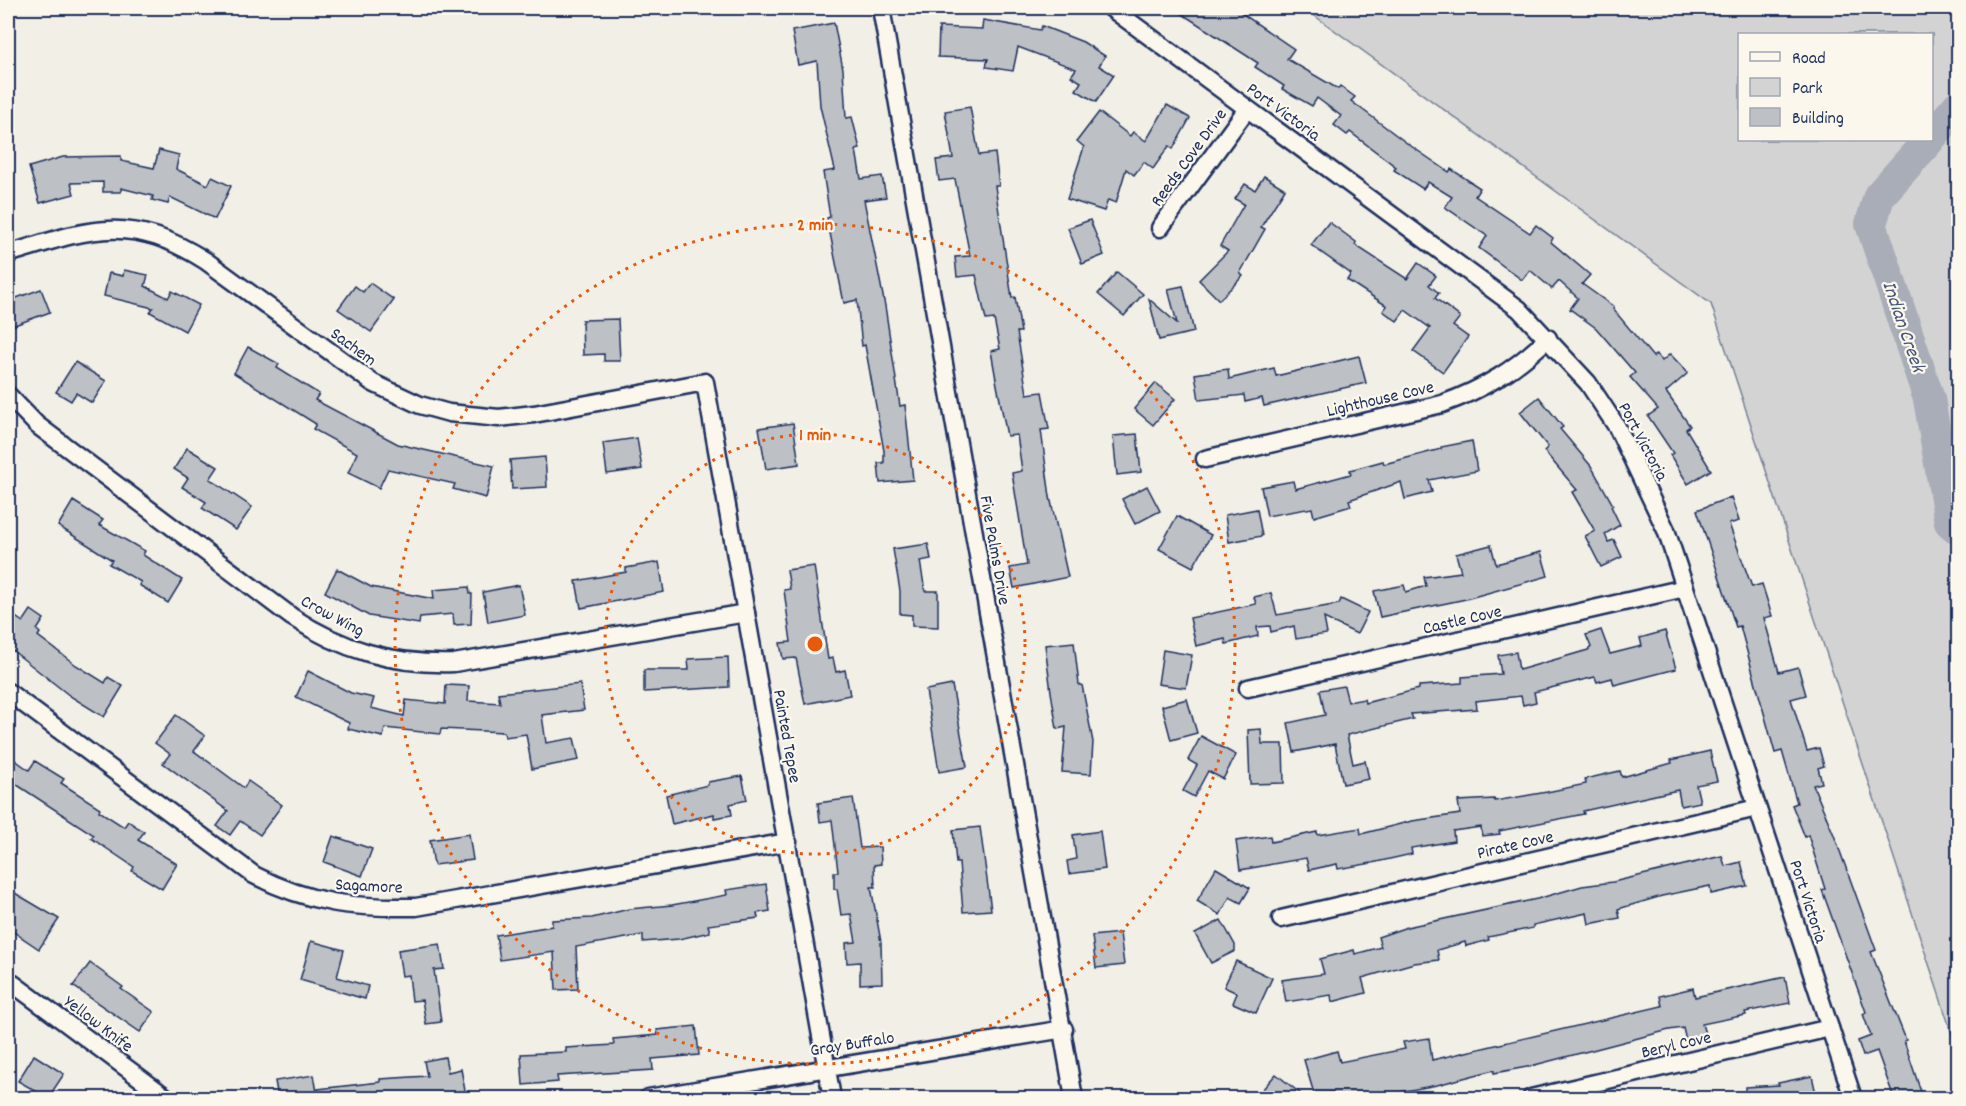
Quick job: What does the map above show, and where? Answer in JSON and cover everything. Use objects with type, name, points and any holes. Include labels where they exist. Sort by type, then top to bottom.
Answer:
[{"type":"street","name":"Five Palms Drive","points":[[881,8],[1064,1029],[1074,1098]]},
{"type":"street","name":"Port Victoria","points":[[1111,8],[1519,309],[1588,383],[1617,427],[1666,530],[1853,1098]]},
{"type":"street","name":"Reeds Cove Drive","points":[[1160,228],[1247,109]]},
{"type":"street","name":"Sachem","points":[[8,254],[80,231],[114,228],[156,235],[182,246],[206,261],[373,383],[420,405],[449,413],[499,418],[534,414],[705,382]]},
{"type":"street","name":"Lighthouse Cove","points":[[1205,459],[1442,404],[1473,392],[1508,373],[1548,338]]},
{"type":"street","name":"Painted Tepee","points":[[705,382],[832,1098]]},
{"type":"street","name":"Crow Wing","points":[[8,395],[37,425],[292,617],[320,634],[357,651],[405,662],[454,663],[746,612]]},
{"type":"street","name":"Castle Cove","points":[[1248,688],[1685,588]]},
{"type":"street","name":"Sagamore","points":[[8,692],[234,861],[276,886],[322,902],[370,908],[416,907],[788,842]]},
{"type":"street","name":"Pirate Cove","points":[[1281,919],[1757,808]]},
{"type":"street","name":"Yellow Knife","points":[[8,980],[167,1098]]},
{"type":"street","name":"Beryl Cove","points":[[1532,1098],[1830,1028]]},
{"type":"street","name":"Gray Buffalo","points":[[648,1098],[1064,1029]]},
{"type":"green space","points":[[1304,8],[1958,8],[1958,1052],[1711,304]]},
{"type":"building","points":[[1173,8],[1234,8],[1294,49],[1287,59],[1338,89],[1340,86],[1355,97],[1351,101],[1408,144],[1449,172],[1451,169],[1480,188],[1475,196],[1530,233],[1536,225],[1553,238],[1551,242],[1590,275],[1582,284],[1614,307],[1613,309],[1653,357],[1656,354],[1662,361],[1670,354],[1688,373],[1666,392],[1690,426],[1686,429],[1711,470],[1688,484],[1670,455],[1673,453],[1648,416],[1658,409],[1630,377],[1635,373],[1596,328],[1570,309],[1578,298],[1559,281],[1552,289],[1530,270],[1522,280],[1479,248],[1487,236],[1445,207],[1452,197],[1428,182],[1423,189],[1394,170],[1396,167],[1350,132],[1347,135],[1334,125],[1341,116],[1317,98],[1312,106],[1282,89],[1284,86],[1255,67],[1258,63]]},
{"type":"building","points":[[983,20],[1040,30],[1042,26],[1083,42],[1105,56],[1099,66],[1114,75],[1096,102],[1076,90],[1081,82],[1071,76],[1076,69],[1018,47],[1013,71],[986,67],[988,59],[938,57],[939,27],[982,29]]},
{"type":"building","points":[[834,23],[843,69],[846,118],[852,117],[860,149],[856,150],[861,179],[882,176],[886,197],[864,200],[885,306],[900,406],[905,405],[913,480],[880,483],[878,463],[884,463],[884,451],[865,345],[862,346],[857,300],[844,303],[827,218],[830,217],[823,172],[835,170],[820,106],[817,61],[798,65],[792,31]]},
{"type":"building","points":[[1167,105],[1190,118],[1173,149],[1169,146],[1153,169],[1144,162],[1134,175],[1126,169],[1116,203],[1108,200],[1104,211],[1067,199],[1084,147],[1077,141],[1099,112],[1130,136],[1133,132],[1146,141]]},
{"type":"building","points":[[970,107],[979,155],[995,153],[999,186],[995,186],[1012,298],[1015,297],[1021,332],[1017,332],[1027,394],[1042,392],[1049,429],[1041,430],[1050,497],[1068,577],[1014,588],[1010,568],[1027,565],[1012,473],[1022,471],[1017,435],[1007,436],[991,351],[1000,349],[994,319],[986,320],[976,275],[957,277],[955,257],[970,256],[955,179],[939,181],[936,160],[953,158],[945,111]]},
{"type":"building","points":[[159,150],[179,155],[176,169],[208,185],[212,177],[231,186],[215,219],[170,197],[168,204],[152,200],[153,196],[121,188],[121,192],[103,192],[103,182],[71,183],[74,194],[40,203],[29,167],[63,157],[121,156],[121,161],[154,168]]},
{"type":"building","points":[[1264,176],[1285,189],[1261,227],[1265,229],[1240,273],[1243,276],[1219,300],[1199,280],[1228,251],[1220,246],[1244,204],[1235,199],[1245,184],[1255,190]]},
{"type":"building","points":[[1090,220],[1104,255],[1082,264],[1068,228]]},
{"type":"building","points":[[1329,222],[1356,242],[1355,245],[1407,279],[1418,263],[1436,276],[1429,285],[1439,293],[1435,298],[1460,317],[1453,326],[1468,337],[1443,372],[1413,351],[1430,328],[1405,310],[1397,321],[1383,311],[1387,306],[1347,280],[1351,274],[1311,245]]},
{"type":"building","points":[[124,270],[148,275],[145,286],[168,298],[172,291],[199,305],[185,331],[150,312],[153,308],[104,296],[109,273],[123,276]]},
{"type":"building","points":[[1117,272],[1143,294],[1124,316],[1098,294]]},
{"type":"building","points":[[370,283],[394,300],[371,332],[338,309],[355,286],[363,292]]},
{"type":"building","points":[[1183,286],[1194,332],[1159,340],[1149,299],[1177,323],[1168,289]]},
{"type":"building","points":[[41,289],[50,312],[12,326],[8,301]]},
{"type":"building","points":[[618,319],[620,361],[604,361],[604,354],[583,355],[582,320]]},
{"type":"building","points":[[248,347],[279,364],[277,368],[319,394],[315,400],[398,444],[494,466],[486,498],[453,489],[455,484],[388,469],[379,488],[348,473],[357,453],[313,429],[316,424],[234,373]]},
{"type":"building","points":[[1359,356],[1366,383],[1264,406],[1262,398],[1245,402],[1244,395],[1199,400],[1195,374],[1228,369],[1229,379],[1274,368],[1276,376]]},
{"type":"building","points":[[75,362],[106,381],[92,403],[76,393],[71,401],[56,392]]},
{"type":"building","points":[[1156,383],[1175,399],[1153,425],[1134,409]]},
{"type":"building","points":[[1539,397],[1563,427],[1560,429],[1591,466],[1613,505],[1611,506],[1620,525],[1605,534],[1608,542],[1614,540],[1622,557],[1601,567],[1585,536],[1595,531],[1572,492],[1577,490],[1544,451],[1548,447],[1520,412]]},
{"type":"building","points":[[793,423],[799,464],[766,469],[759,428]]},
{"type":"building","points":[[1137,434],[1141,472],[1117,475],[1113,436]]},
{"type":"building","points":[[637,438],[642,469],[607,474],[603,443]]},
{"type":"building","points":[[1472,441],[1477,471],[1429,480],[1432,492],[1405,499],[1401,482],[1349,500],[1351,506],[1314,517],[1312,508],[1267,516],[1261,487],[1293,481],[1295,489],[1351,474],[1350,470],[1383,461],[1384,464],[1441,449],[1441,447]]},
{"type":"building","points":[[187,448],[218,467],[210,479],[252,507],[236,530],[202,508],[206,502],[182,487],[188,478],[174,469]]},
{"type":"building","points":[[545,457],[547,487],[512,489],[510,460]]},
{"type":"building","points":[[1147,486],[1160,511],[1135,524],[1122,499]]},
{"type":"building","points":[[1731,497],[1739,521],[1729,524],[1752,587],[1762,584],[1772,616],[1764,618],[1779,672],[1798,667],[1806,695],[1791,699],[1807,751],[1819,748],[1824,766],[1818,768],[1822,783],[1813,785],[1876,950],[1871,952],[1906,1040],[1904,1041],[1923,1098],[1894,1098],[1877,1051],[1863,1056],[1858,1041],[1871,1036],[1863,1014],[1866,1012],[1822,890],[1825,889],[1808,835],[1805,837],[1792,805],[1797,803],[1782,751],[1775,753],[1740,626],[1736,627],[1697,510]]},
{"type":"building","points":[[73,501],[103,520],[99,525],[145,551],[143,555],[182,580],[168,603],[139,585],[141,582],[109,564],[112,560],[58,526]]},
{"type":"building","points":[[1257,509],[1262,536],[1229,542],[1225,515]]},
{"type":"building","points":[[1177,516],[1211,535],[1193,567],[1159,549]]},
{"type":"building","points":[[928,544],[931,559],[920,561],[925,591],[938,591],[938,627],[912,626],[912,615],[900,614],[900,591],[893,549]]},
{"type":"building","points":[[1491,545],[1496,564],[1541,552],[1548,576],[1466,599],[1380,617],[1374,591],[1404,585],[1406,592],[1426,586],[1424,577],[1461,572],[1456,554]]},
{"type":"building","points":[[659,562],[664,592],[581,608],[576,581],[626,572],[626,568]]},
{"type":"building","points":[[814,566],[828,659],[833,658],[836,672],[845,670],[850,695],[805,704],[796,658],[783,659],[780,643],[791,642],[784,590],[790,589],[787,570]]},
{"type":"building","points":[[337,569],[371,587],[434,599],[433,590],[469,587],[470,594],[472,594],[471,624],[454,625],[453,614],[420,617],[419,624],[369,616],[325,592]]},
{"type":"building","points":[[519,585],[525,615],[488,622],[483,592]]},
{"type":"building","points":[[1271,593],[1277,615],[1339,604],[1341,599],[1368,612],[1357,634],[1324,618],[1327,634],[1296,639],[1294,626],[1271,632],[1270,626],[1257,627],[1258,636],[1226,644],[1225,639],[1196,646],[1190,618],[1256,604],[1254,597]]},
{"type":"building","points":[[31,610],[44,619],[37,630],[40,633],[38,636],[76,665],[105,683],[108,677],[123,686],[104,717],[70,696],[8,647],[8,612],[23,622]]},
{"type":"building","points":[[1601,630],[1610,654],[1642,646],[1640,638],[1665,631],[1676,669],[1614,685],[1612,678],[1597,682],[1595,677],[1534,692],[1536,702],[1523,705],[1521,696],[1476,701],[1477,709],[1411,714],[1413,719],[1347,735],[1353,764],[1365,761],[1369,779],[1343,784],[1335,744],[1294,752],[1288,723],[1325,715],[1320,690],[1344,686],[1348,702],[1364,699],[1365,703],[1419,689],[1419,686],[1462,683],[1462,677],[1501,674],[1498,655],[1516,652],[1519,670],[1588,650],[1591,647],[1586,635]]},
{"type":"building","points":[[1074,642],[1079,685],[1082,685],[1093,742],[1091,774],[1062,772],[1066,727],[1057,729],[1051,692],[1045,645]]},
{"type":"building","points":[[1163,650],[1192,655],[1186,688],[1158,684]]},
{"type":"building","points":[[728,657],[729,687],[644,692],[644,670],[689,670],[688,659]]},
{"type":"building","points":[[308,671],[351,693],[374,698],[371,708],[404,716],[406,700],[445,704],[446,685],[469,686],[468,701],[500,703],[498,693],[580,684],[584,710],[542,715],[546,743],[574,738],[579,760],[532,769],[526,734],[505,737],[504,732],[441,729],[440,734],[385,728],[383,737],[348,729],[349,723],[296,697]]},
{"type":"building","points":[[952,685],[967,767],[939,772],[926,690]]},
{"type":"building","points":[[1187,699],[1197,733],[1171,740],[1162,706]]},
{"type":"building","points":[[176,715],[205,736],[194,751],[244,788],[248,781],[282,805],[260,835],[240,821],[230,835],[217,826],[228,811],[163,763],[170,754],[155,743]]},
{"type":"building","points":[[1261,729],[1262,744],[1283,744],[1284,783],[1250,784],[1248,730]]},
{"type":"building","points":[[1201,736],[1236,755],[1223,779],[1208,771],[1194,797],[1183,791],[1197,765],[1188,760]]},
{"type":"building","points":[[1710,751],[1717,781],[1696,785],[1700,802],[1681,806],[1678,790],[1583,811],[1584,814],[1499,831],[1500,834],[1482,836],[1481,827],[1453,831],[1454,841],[1411,848],[1412,854],[1372,863],[1338,869],[1337,864],[1309,870],[1306,858],[1240,870],[1236,841],[1270,836],[1271,842],[1317,832],[1318,835],[1360,828],[1361,834],[1412,821],[1460,814],[1458,801],[1494,799],[1495,801],[1547,792],[1586,784],[1585,779],[1620,771],[1622,777],[1672,763],[1671,760]]},
{"type":"building","points":[[8,755],[29,770],[35,761],[64,779],[61,783],[100,808],[99,811],[124,827],[128,821],[144,832],[138,840],[177,864],[162,889],[132,871],[134,867],[91,838],[94,835],[8,779]]},
{"type":"building","points":[[742,776],[747,800],[730,804],[732,815],[714,818],[714,814],[672,824],[666,795],[708,785],[708,782]]},
{"type":"building","points":[[853,798],[860,848],[880,847],[881,864],[874,865],[875,887],[871,887],[881,942],[882,983],[860,984],[860,962],[847,963],[846,943],[856,942],[851,914],[841,915],[837,889],[834,889],[834,872],[838,872],[832,820],[820,822],[818,803]]},
{"type":"building","points":[[980,827],[991,910],[963,912],[959,863],[956,863],[953,830]]},
{"type":"building","points":[[1100,831],[1105,869],[1069,874],[1067,861],[1076,859],[1073,835]]},
{"type":"building","points":[[469,834],[473,860],[434,865],[430,840]]},
{"type":"building","points":[[333,836],[372,849],[362,876],[324,862]]},
{"type":"building","points":[[1722,856],[1725,866],[1741,862],[1747,886],[1711,894],[1710,886],[1662,896],[1618,909],[1620,918],[1589,924],[1587,913],[1533,925],[1533,928],[1488,937],[1489,940],[1466,946],[1465,942],[1437,950],[1439,960],[1414,963],[1362,978],[1366,993],[1332,1002],[1331,995],[1286,1002],[1282,980],[1324,974],[1320,959],[1354,950],[1355,954],[1381,947],[1378,937],[1407,927]]},
{"type":"building","points":[[1216,868],[1250,888],[1241,903],[1230,897],[1220,915],[1197,901]]},
{"type":"building","points":[[766,884],[770,911],[757,913],[758,918],[708,925],[710,932],[679,939],[643,942],[643,935],[576,947],[578,989],[556,990],[554,952],[500,960],[496,935],[552,926],[552,920],[592,918],[629,909],[672,905],[727,895],[726,890]]},
{"type":"building","points":[[8,889],[59,919],[39,949],[8,928]]},
{"type":"building","points":[[1221,920],[1235,945],[1235,951],[1211,963],[1195,934]]},
{"type":"building","points":[[1120,933],[1124,965],[1096,968],[1092,936]]},
{"type":"building","points":[[311,941],[344,950],[337,977],[368,986],[365,999],[300,980]]},
{"type":"building","points":[[440,944],[444,969],[434,970],[441,1022],[426,1024],[422,1000],[412,1001],[409,975],[402,976],[398,950]]},
{"type":"building","points":[[1236,961],[1272,978],[1256,1013],[1233,1003],[1237,993],[1224,987]]},
{"type":"building","points":[[90,963],[154,1012],[140,1032],[73,986]]},
{"type":"building","points":[[1785,977],[1790,1003],[1702,1024],[1707,1040],[1687,1045],[1683,1028],[1669,1030],[1527,1067],[1494,1073],[1494,1070],[1437,1085],[1394,1093],[1395,1098],[1335,1098],[1333,1092],[1315,1097],[1304,1060],[1337,1051],[1340,1062],[1405,1049],[1403,1042],[1429,1038],[1432,1060],[1662,1006],[1660,996],[1693,988],[1695,997]]},
{"type":"building","points":[[696,1026],[699,1055],[652,1059],[653,1070],[557,1076],[558,1082],[523,1085],[521,1054],[566,1052],[566,1048],[614,1045],[613,1039],[658,1035],[657,1030]]},
{"type":"building","points":[[34,1055],[64,1074],[48,1098],[18,1081]]},
{"type":"building","points":[[445,1057],[448,1072],[461,1069],[466,1096],[319,1098],[318,1089],[380,1082],[380,1079],[427,1076],[424,1061]]},
{"type":"building","points":[[1276,1074],[1306,1098],[1255,1098]]},
{"type":"building","points":[[314,1075],[318,1098],[278,1098],[275,1081]]},
{"type":"building","points":[[1812,1076],[1817,1098],[1745,1098],[1745,1087],[1779,1085],[1778,1083]]},
{"type":"waterway","name":"Indian Creek","points":[[1933,135],[1958,106]]},
{"type":"waterway","name":"Indian Creek","points":[[1928,141],[1879,196],[1871,224],[1929,399],[1950,522],[1958,529]]}]
